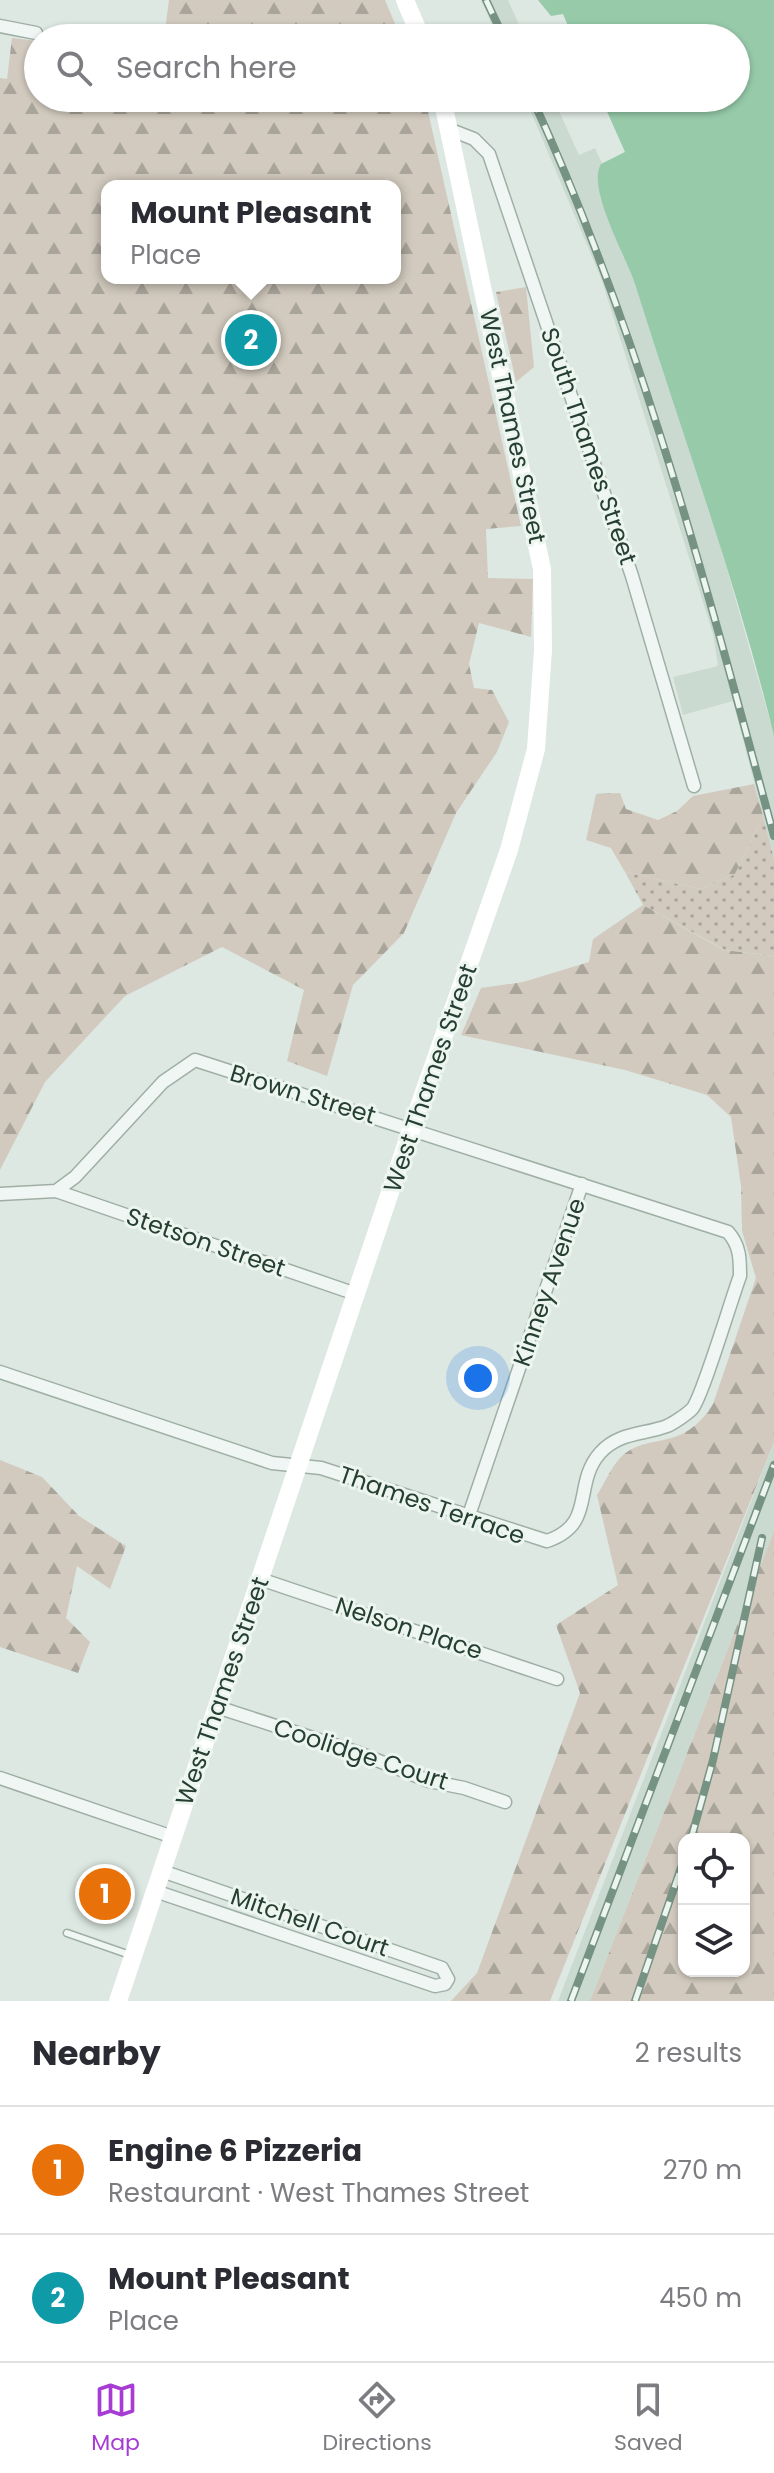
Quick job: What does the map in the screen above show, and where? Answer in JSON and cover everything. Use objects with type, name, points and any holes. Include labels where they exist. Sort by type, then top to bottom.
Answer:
[{"type":"main road","points":[[405,0],[415,24]]},
{"type":"main road","name":"West Thames Street","points":[[118,2001],[520,817],[536,749],[543,650],[541,559],[446,112]]},
{"type":"street","points":[[0,26],[24,31]]},
{"type":"street","name":"South Thames Street","points":[[451,130],[474,139],[489,154],[632,576],[694,786]]},
{"type":"street","name":"Brown Street","points":[[56,1191],[75,1177],[163,1082],[195,1060],[728,1232]]},
{"type":"street","name":"Kinney Avenue","points":[[469,1515],[582,1184]]},
{"type":"street","points":[[0,1194],[56,1191]]},
{"type":"street","name":"Stetson Street","points":[[56,1191],[356,1294]]},
{"type":"street","name":"Thames Terrace","points":[[0,1372],[272,1463],[321,1468],[469,1515],[531,1539],[547,1541],[563,1536],[576,1523],[591,1465],[600,1453],[632,1433],[667,1426],[694,1408],[740,1276],[738,1244],[728,1232]]},
{"type":"street","name":"Nelson Place","points":[[260,1579],[557,1679]]},
{"type":"street","name":"Coolidge Court","points":[[217,1707],[359,1753],[429,1781],[464,1788],[505,1802]]},
{"type":"street","points":[[0,1778],[173,1837]]},
{"type":"street","name":"Mitchell Court","points":[[155,1891],[435,1986],[447,1982],[448,1975],[442,1968],[162,1871]]},
{"type":"lane","points":[[67,1933],[133,1956]]},
{"type":"shaded area","points":[[481,0],[508,0],[519,24],[492,24]]},
{"type":"shaded area","points":[[538,0],[774,0],[774,736],[726,565],[635,284],[603,206],[598,175],[601,164],[625,152],[607,112],[750,112],[750,24],[567,24],[563,14],[551,16]]},
{"type":"shaded area","points":[[531,112],[559,112],[579,155],[595,148],[602,163],[611,158],[601,164],[600,196],[634,280],[712,516],[774,735],[774,859],[733,701],[683,715],[673,677],[718,666],[713,634],[601,278]]},
{"type":"shaded area","points":[[774,1442],[774,1531],[590,2001],[558,2001]]},
{"type":"green space","points":[[169,0],[385,0],[395,24],[166,24]]},
{"type":"green space","points":[[12,38],[24,39],[24,112],[428,112],[521,526],[486,529],[488,578],[533,579],[531,637],[479,623],[469,664],[474,688],[492,690],[509,722],[497,752],[456,813],[404,933],[353,985],[327,1076],[287,1061],[304,990],[222,947],[125,996],[45,1082],[0,1170],[0,78],[7,79]]},
{"type":"green space","points":[[526,287],[534,367],[516,382],[496,292]]},
{"type":"green space","points":[[754,784],[763,816],[735,874],[701,889],[625,872],[611,848],[586,840],[596,794],[620,793],[626,809],[658,820],[677,811],[693,796]]},
{"type":"green space","points":[[763,816],[774,859],[774,956],[725,950],[643,905],[625,872],[701,889],[735,874]]},
{"type":"green space","points":[[643,905],[724,950],[774,956],[774,1442],[550,2001],[451,2001],[477,1973],[580,1693],[556,1625],[618,1585],[597,1495],[611,1470],[631,1449],[689,1430],[713,1404],[756,1278],[742,1231],[741,1186],[731,1117],[707,1095],[625,1070],[461,1035],[481,988],[523,982],[589,962],[593,939]]},
{"type":"green space","points":[[0,1460],[42,1477],[79,1516],[126,1546],[110,1589],[77,1566],[66,1618],[90,1642],[78,1673],[0,1647]]},
{"type":"green space","points":[[774,1531],[774,2001],[590,2001]]},
{"type":"railway","points":[[486,0],[497,24]]},
{"type":"railway","points":[[538,112],[571,187],[639,369],[696,554],[774,836]]},
{"type":"railway","points":[[571,2001],[774,1465]]},
{"type":"railway","points":[[693,1833],[713,1760],[762,1538]]},
{"type":"railway","points":[[635,2001],[678,1876]]},
{"type":"place","name":"Mount Pleasant","points":[[251,340]]},
{"type":"place","name":"Engine 6 Pizzeria","points":[[105,1894]]}]
